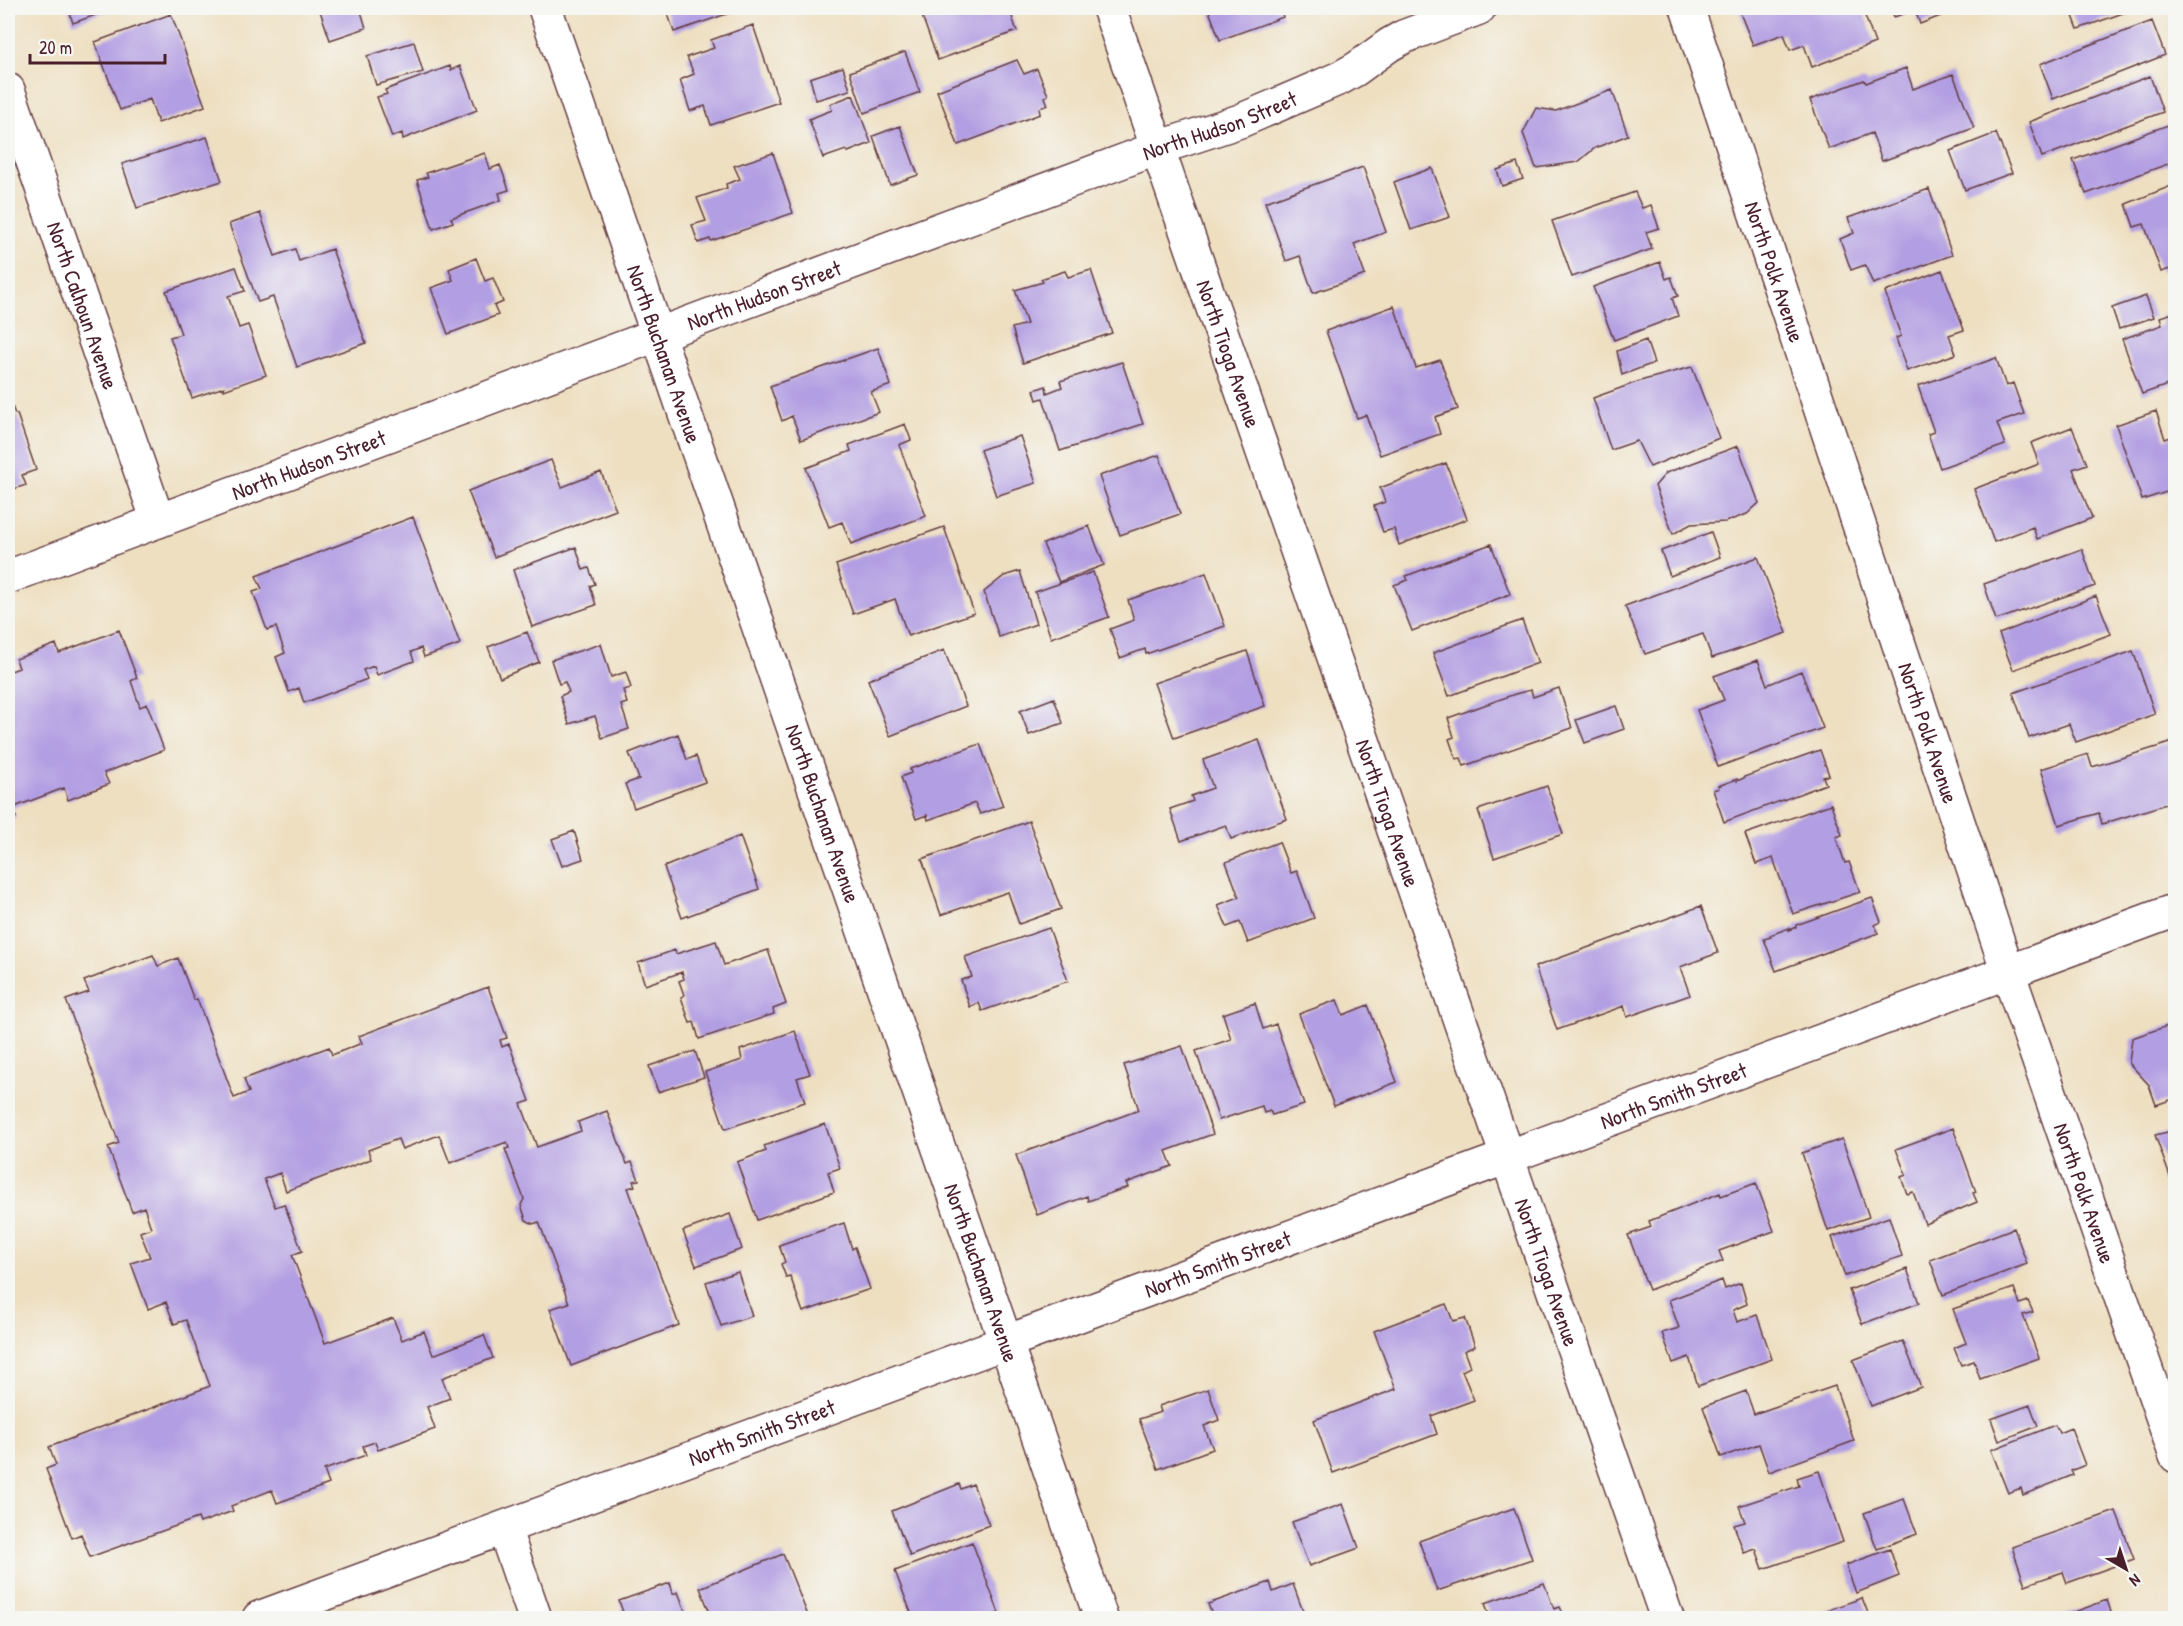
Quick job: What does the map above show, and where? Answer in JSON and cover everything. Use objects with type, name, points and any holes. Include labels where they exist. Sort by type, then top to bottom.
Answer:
[{"type":"street","name":"North Buchanan Avenue","points":[[545,8],[1101,1618]]},
{"type":"street","name":"North Tioga Avenue","points":[[1109,8],[1667,1618]]},
{"type":"street","name":"North Hudson Street","points":[[8,577],[1158,148],[1240,121],[1340,78],[1403,37],[1479,8]]},
{"type":"street","name":"North Polk Avenue","points":[[1687,8],[2008,972],[2175,1456]]},
{"type":"street","name":"North Calhoun Avenue","points":[[8,90],[158,521]]},
{"type":"street","name":"North Smith Street","points":[[259,1618],[2175,910]]},
{"type":"street","points":[[504,1528],[535,1618]]},
{"type":"building","points":[[68,8],[115,8],[73,23]]},
{"type":"building","points":[[319,8],[360,8],[366,28],[330,40]]},
{"type":"building","points":[[666,8],[744,8],[674,32]]},
{"type":"building","points":[[919,8],[1009,8],[1017,31],[938,60]]},
{"type":"building","points":[[1208,8],[1280,8],[1283,17],[1220,40]]},
{"type":"building","points":[[1738,8],[1862,8],[1875,43],[1812,67],[1804,45],[1790,50],[1784,34],[1753,45]]},
{"type":"building","points":[[1891,8],[1955,8],[1956,10],[1920,24],[1915,10],[1894,17]]},
{"type":"building","points":[[2070,8],[2137,8],[2078,29]]},
{"type":"building","points":[[171,14],[205,106],[158,123],[150,99],[120,110],[95,42]]},
{"type":"building","points":[[2152,21],[2165,55],[2053,99],[2040,64]]},
{"type":"building","points":[[753,25],[779,102],[711,125],[705,106],[690,111],[680,80],[694,74],[687,57],[714,48],[711,40]]},
{"type":"building","points":[[414,42],[423,72],[376,85],[367,56]]},
{"type":"building","points":[[905,52],[920,92],[864,113],[850,72]]},
{"type":"building","points":[[1017,60],[1024,74],[1037,69],[1048,95],[1045,97],[1048,105],[1039,108],[1040,114],[958,145],[937,91]]},
{"type":"building","points":[[450,66],[451,70],[460,66],[477,110],[403,139],[402,133],[392,137],[377,97],[387,94],[385,90]]},
{"type":"building","points":[[843,67],[850,90],[816,100],[810,78]]},
{"type":"building","points":[[1906,68],[1913,89],[1953,74],[1974,128],[1882,161],[1872,133],[1829,149],[1810,100],[1864,80],[1866,83]]},
{"type":"building","points":[[2150,76],[2163,112],[2042,157],[2029,122]]},
{"type":"building","points":[[1612,90],[1628,135],[1595,148],[1578,162],[1536,168],[1523,133],[1536,108],[1556,111]]},
{"type":"building","points":[[853,95],[871,143],[823,158],[809,119],[832,110],[830,104]]},
{"type":"building","points":[[2176,122],[2176,161],[2086,194],[2073,160]]},
{"type":"building","points":[[900,126],[918,175],[890,185],[873,136]]},
{"type":"building","points":[[1996,133],[2012,173],[1965,190],[1950,151]]},
{"type":"building","points":[[207,137],[222,181],[137,208],[122,164]]},
{"type":"building","points":[[485,153],[490,169],[500,165],[509,190],[499,193],[501,200],[451,218],[453,222],[433,229],[417,180],[428,177],[426,173]]},
{"type":"building","points":[[773,153],[793,213],[711,241],[710,239],[698,243],[692,225],[706,221],[697,198],[727,188],[726,184],[740,179],[734,166]]},
{"type":"building","points":[[1517,163],[1523,179],[1502,186],[1497,170]]},
{"type":"building","points":[[1363,167],[1386,232],[1354,244],[1365,275],[1313,293],[1300,256],[1286,261],[1265,202]]},
{"type":"building","points":[[1432,168],[1450,217],[1411,230],[1394,182]]},
{"type":"building","points":[[2176,184],[2176,267],[2161,272],[2144,224],[2134,227],[2126,204]]},
{"type":"building","points":[[1929,189],[1952,255],[1873,284],[1865,265],[1851,270],[1840,239],[1854,233],[1848,218]]},
{"type":"building","points":[[1635,192],[1642,208],[1651,205],[1659,228],[1646,232],[1652,249],[1572,277],[1552,221]]},
{"type":"building","points":[[260,213],[275,256],[295,249],[299,261],[332,249],[366,343],[297,367],[273,297],[258,302],[229,224]]},
{"type":"building","points":[[476,258],[485,281],[493,278],[503,302],[494,306],[498,315],[448,334],[431,288],[453,280],[449,269]]},
{"type":"building","points":[[1660,262],[1666,279],[1671,277],[1678,296],[1672,298],[1678,316],[1614,340],[1593,287]]},
{"type":"building","points":[[236,267],[245,291],[228,296],[239,328],[248,325],[266,375],[224,390],[224,387],[192,398],[170,337],[181,334],[166,291]]},
{"type":"building","points":[[1091,270],[1112,333],[1023,363],[1012,328],[1027,324],[1015,290],[1043,282],[1041,279],[1065,271],[1068,277]]},
{"type":"building","points":[[1942,270],[1964,330],[1949,335],[1956,354],[1907,371],[1896,338],[1901,336],[1885,292]]},
{"type":"building","points":[[2146,296],[2154,317],[2119,329],[2112,308]]},
{"type":"building","points":[[1394,306],[1416,368],[1440,360],[1458,409],[1435,417],[1440,434],[1380,455],[1366,415],[1357,418],[1326,331]]},
{"type":"building","points":[[2176,312],[2176,382],[2142,394],[2122,339],[2162,325],[2160,317]]},
{"type":"building","points":[[1646,340],[1654,363],[1622,375],[1617,351]]},
{"type":"building","points":[[878,348],[891,385],[871,392],[879,412],[801,440],[792,416],[782,421],[770,386]]},
{"type":"building","points":[[1996,358],[2006,386],[2013,383],[2024,414],[1997,423],[2005,445],[1940,468],[1928,434],[1934,432],[1918,386]]},
{"type":"building","points":[[1122,362],[1143,424],[1060,451],[1043,398],[1037,400],[1034,390],[1046,386],[1047,393],[1062,387],[1060,381]]},
{"type":"building","points":[[1692,367],[1719,438],[1650,467],[1637,441],[1611,450],[1593,398],[1640,381]]},
{"type":"building","points":[[10,401],[17,414],[36,470],[22,475],[26,485],[8,491],[8,402]]},
{"type":"building","points":[[2156,411],[2165,439],[2176,435],[2176,489],[2142,500],[2116,425]]},
{"type":"building","points":[[905,424],[911,440],[899,445],[926,516],[851,544],[842,522],[829,527],[806,468],[851,451],[849,445]]},
{"type":"building","points":[[2072,427],[2087,464],[2073,469],[2092,518],[2037,539],[2033,527],[1994,542],[1974,489],[2039,464],[2031,443]]},
{"type":"building","points":[[1020,436],[1036,483],[996,496],[980,450]]},
{"type":"building","points":[[1738,446],[1759,503],[1747,514],[1725,522],[1691,524],[1673,534],[1655,486],[1666,473]]},
{"type":"building","points":[[1159,455],[1180,514],[1120,535],[1099,476]]},
{"type":"building","points":[[551,460],[562,487],[601,472],[616,510],[494,557],[468,491]]},
{"type":"building","points":[[1446,463],[1467,519],[1399,545],[1394,529],[1383,532],[1374,506],[1385,502],[1380,488]]},
{"type":"building","points":[[413,517],[460,644],[424,657],[421,648],[411,652],[414,661],[377,675],[374,666],[363,670],[367,679],[304,703],[299,688],[289,692],[276,657],[285,653],[276,627],[267,630],[253,592],[262,589],[256,576]]},
{"type":"building","points":[[1089,526],[1104,565],[1059,582],[1043,544]]},
{"type":"building","points":[[944,527],[974,613],[908,636],[895,599],[853,614],[836,565]]},
{"type":"building","points":[[1711,532],[1720,557],[1670,576],[1661,551]]},
{"type":"building","points":[[1491,544],[1510,594],[1412,631],[1394,585],[1408,580],[1406,576]]},
{"type":"building","points":[[576,547],[583,570],[589,568],[595,584],[590,586],[596,605],[532,627],[513,570]]},
{"type":"building","points":[[2082,549],[2095,586],[1996,620],[1984,584]]},
{"type":"building","points":[[1758,557],[1787,633],[1712,658],[1703,634],[1645,654],[1625,606]]},
{"type":"building","points":[[1020,571],[1036,624],[999,637],[984,592],[1004,576]]},
{"type":"building","points":[[1093,572],[1109,617],[1051,638],[1035,592]]},
{"type":"building","points":[[1206,573],[1225,626],[1146,654],[1145,649],[1120,658],[1110,629],[1134,620],[1128,600]]},
{"type":"building","points":[[2096,596],[2111,634],[2013,670],[1999,634]]},
{"type":"building","points":[[1522,620],[1538,663],[1449,696],[1433,653]]},
{"type":"building","points":[[119,630],[137,678],[131,681],[140,707],[147,704],[164,750],[104,773],[109,784],[68,800],[64,788],[12,808],[16,817],[8,820],[8,672],[19,668],[16,659],[56,644],[59,653]]},
{"type":"building","points":[[527,632],[539,662],[500,678],[488,647]]},
{"type":"building","points":[[601,644],[611,677],[626,672],[631,688],[623,690],[627,703],[621,705],[629,729],[602,738],[595,716],[569,724],[560,696],[569,692],[565,682],[559,684],[551,660]]},
{"type":"building","points":[[944,650],[966,706],[890,736],[868,680]]},
{"type":"building","points":[[1247,651],[1265,706],[1174,738],[1154,683]]},
{"type":"building","points":[[2133,651],[2155,714],[2076,742],[2069,724],[2029,738],[2013,693]]},
{"type":"building","points":[[1758,660],[1767,685],[1801,671],[1823,728],[1718,767],[1697,710],[1724,700],[1714,676]]},
{"type":"building","points":[[1559,688],[1572,728],[1464,766],[1461,758],[1456,759],[1449,739],[1454,737],[1448,718],[1515,694],[1531,690],[1533,697]]},
{"type":"building","points":[[1054,698],[1063,723],[1029,735],[1020,711]]},
{"type":"building","points":[[1616,706],[1624,729],[1585,743],[1576,720]]},
{"type":"building","points":[[678,734],[687,760],[696,756],[705,782],[634,808],[625,784],[639,779],[629,753]]},
{"type":"building","points":[[1259,740],[1287,819],[1231,839],[1226,825],[1181,841],[1170,809],[1193,801],[1191,796],[1213,788],[1203,760]]},
{"type":"building","points":[[2176,741],[2176,801],[2102,824],[2099,813],[2059,825],[2041,769],[2088,754],[2092,767]]},
{"type":"building","points":[[980,744],[1003,806],[980,814],[975,803],[928,820],[927,815],[916,819],[901,777],[911,773],[910,769]]},
{"type":"building","points":[[1820,750],[1829,775],[1823,777],[1826,784],[1724,822],[1713,790],[1719,788],[1718,786]]},
{"type":"building","points":[[1547,786],[1563,834],[1494,858],[1478,810]]},
{"type":"building","points":[[1831,804],[1842,835],[1836,837],[1845,863],[1849,862],[1860,892],[1793,914],[1773,858],[1756,864],[1745,834]]},
{"type":"building","points":[[1029,821],[1061,909],[1019,924],[1008,892],[941,915],[922,859]]},
{"type":"building","points":[[574,831],[583,859],[562,866],[552,839]]},
{"type":"building","points":[[740,836],[759,889],[682,918],[664,867]]},
{"type":"building","points":[[1279,842],[1291,873],[1297,871],[1314,918],[1248,943],[1240,922],[1227,927],[1218,905],[1239,897],[1226,862]]},
{"type":"building","points":[[1872,898],[1881,922],[1875,925],[1878,933],[1776,971],[1764,939]]},
{"type":"building","points":[[1701,906],[1718,953],[1680,967],[1690,995],[1627,1017],[1624,1006],[1557,1030],[1535,967]]},
{"type":"building","points":[[1049,928],[1068,981],[982,1011],[979,1003],[970,1007],[961,980],[972,977],[965,957]]},
{"type":"building","points":[[716,941],[724,965],[768,950],[786,1004],[773,1009],[774,1014],[699,1039],[694,1022],[690,1023],[681,997],[684,995],[679,981],[684,979],[682,972],[645,985],[638,963],[675,950],[676,954]]},
{"type":"building","points":[[153,955],[158,966],[178,958],[194,1000],[197,999],[234,1098],[249,1092],[244,1079],[329,1047],[332,1055],[362,1043],[359,1036],[488,987],[507,1038],[500,1040],[502,1047],[509,1044],[530,1101],[521,1104],[537,1147],[581,1131],[578,1122],[607,1111],[627,1164],[632,1162],[639,1180],[633,1181],[635,1186],[628,1188],[679,1325],[571,1366],[550,1309],[569,1303],[539,1222],[533,1224],[526,1220],[521,1205],[524,1199],[505,1149],[509,1148],[507,1142],[450,1163],[439,1135],[402,1149],[398,1139],[368,1150],[371,1159],[286,1191],[280,1173],[264,1179],[275,1207],[284,1204],[302,1251],[292,1255],[325,1343],[393,1318],[402,1340],[424,1331],[433,1355],[484,1335],[493,1358],[442,1378],[450,1398],[427,1407],[435,1429],[378,1450],[375,1442],[363,1446],[366,1455],[324,1470],[329,1484],[277,1503],[272,1490],[231,1506],[233,1511],[200,1523],[198,1518],[90,1557],[81,1534],[72,1538],[46,1469],[56,1465],[49,1447],[210,1386],[186,1320],[174,1324],[166,1302],[148,1309],[131,1263],[150,1257],[140,1232],[151,1228],[144,1207],[132,1212],[108,1147],[119,1143],[66,1000],[89,992],[84,981]]},
{"type":"building","points":[[1337,1000],[1343,1015],[1368,1005],[1397,1082],[1334,1106],[1299,1014]]},
{"type":"building","points":[[1255,1003],[1263,1029],[1276,1024],[1304,1105],[1272,1115],[1270,1111],[1264,1113],[1262,1106],[1219,1120],[1196,1051],[1231,1039],[1223,1014]]},
{"type":"building","points":[[2176,1023],[2176,1098],[2156,1105],[2149,1085],[2129,1063],[2132,1038]]},
{"type":"building","points":[[795,1031],[810,1074],[797,1078],[805,1102],[725,1129],[705,1072],[742,1060],[740,1050]]},
{"type":"building","points":[[1182,1046],[1213,1134],[1166,1151],[1172,1166],[1126,1183],[1128,1187],[1088,1201],[1087,1196],[1037,1215],[1016,1155],[1139,1110],[1124,1065]]},
{"type":"building","points":[[695,1051],[704,1077],[658,1092],[649,1066]]},
{"type":"building","points":[[825,1124],[840,1168],[828,1172],[834,1192],[757,1220],[737,1162],[766,1151],[764,1146]]},
{"type":"building","points":[[1953,1128],[1976,1192],[1973,1193],[1977,1202],[1925,1224],[1913,1192],[1907,1194],[1901,1177],[1906,1175],[1896,1149]]},
{"type":"building","points":[[2176,1130],[2176,1184],[2173,1185],[2155,1135]]},
{"type":"building","points":[[1842,1139],[1869,1217],[1828,1231],[1802,1153]]},
{"type":"building","points":[[1756,1183],[1774,1231],[1719,1251],[1723,1261],[1649,1290],[1628,1235],[1651,1227],[1649,1221],[1720,1193],[1721,1196]]},
{"type":"building","points":[[730,1214],[742,1249],[696,1266],[683,1231]]},
{"type":"building","points":[[1889,1217],[1902,1256],[1845,1276],[1832,1237]]},
{"type":"building","points":[[844,1223],[852,1249],[855,1247],[870,1289],[803,1312],[790,1276],[786,1277],[781,1264],[785,1262],[779,1245]]},
{"type":"building","points":[[2014,1228],[2027,1264],[1943,1295],[1930,1260]]},
{"type":"building","points":[[1907,1269],[1919,1303],[1862,1324],[1849,1290]]},
{"type":"building","points":[[738,1272],[752,1316],[721,1326],[706,1282]]},
{"type":"building","points":[[1722,1280],[1725,1289],[1741,1283],[1747,1304],[1733,1310],[1737,1322],[1757,1315],[1772,1359],[1698,1386],[1689,1357],[1673,1363],[1662,1333],[1679,1328],[1669,1300]]},
{"type":"building","points":[[2014,1288],[2020,1304],[2028,1301],[2033,1312],[2023,1315],[2039,1358],[1980,1379],[1974,1361],[1961,1365],[1954,1348],[1966,1343],[1953,1309]]},
{"type":"building","points":[[1446,1304],[1453,1321],[1465,1318],[1475,1346],[1464,1351],[1470,1367],[1462,1371],[1474,1400],[1431,1416],[1437,1434],[1333,1473],[1314,1420],[1396,1389],[1374,1331]]},
{"type":"building","points":[[1903,1341],[1921,1387],[1871,1406],[1853,1360]]},
{"type":"building","points":[[1835,1386],[1854,1441],[1769,1472],[1759,1444],[1721,1457],[1703,1407],[1746,1391],[1754,1414]]},
{"type":"building","points":[[1208,1389],[1219,1420],[1204,1426],[1213,1449],[1158,1469],[1139,1419],[1161,1412],[1159,1406]]},
{"type":"building","points":[[2030,1405],[2038,1426],[1999,1441],[1991,1419]]},
{"type":"building","points":[[2055,1425],[2059,1433],[2071,1428],[2085,1465],[2071,1471],[2073,1475],[2023,1495],[2021,1488],[2008,1493],[1991,1450]]},
{"type":"building","points":[[1819,1471],[1843,1542],[1763,1569],[1756,1549],[1744,1553],[1734,1525],[1745,1522],[1739,1506],[1799,1486],[1797,1478]]},
{"type":"building","points":[[959,1484],[961,1489],[973,1484],[989,1525],[910,1556],[892,1511]]},
{"type":"building","points":[[1904,1499],[1917,1534],[1877,1549],[1864,1513]]},
{"type":"building","points":[[1343,1504],[1359,1548],[1309,1566],[1292,1522]]},
{"type":"building","points":[[1514,1508],[1532,1559],[1437,1591],[1419,1541]]},
{"type":"building","points":[[2116,1511],[2134,1559],[2067,1583],[2063,1572],[2025,1585],[2012,1547]]},
{"type":"building","points":[[972,1542],[999,1613],[984,1618],[913,1618],[895,1571]]},
{"type":"building","points":[[1890,1549],[1899,1576],[1856,1593],[1846,1565]]},
{"type":"building","points":[[783,1554],[809,1618],[712,1618],[700,1588]]},
{"type":"building","points":[[1270,1582],[1273,1592],[1293,1584],[1305,1617],[1213,1618],[1208,1604]]},
{"type":"building","points":[[670,1583],[673,1594],[678,1592],[688,1618],[622,1618],[620,1612],[623,1612],[619,1601]]},
{"type":"building","points":[[1544,1583],[1554,1609],[1560,1607],[1565,1618],[1490,1618],[1485,1603]]},
{"type":"building","points":[[1862,1598],[1870,1618],[1805,1618]]},
{"type":"building","points":[[2107,1600],[2113,1618],[2058,1618]]}]
